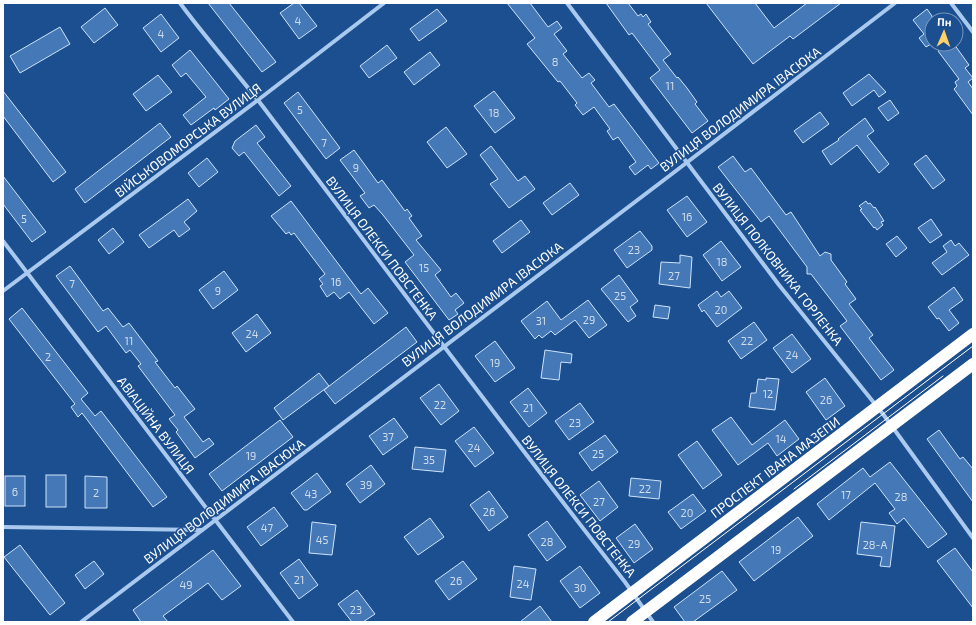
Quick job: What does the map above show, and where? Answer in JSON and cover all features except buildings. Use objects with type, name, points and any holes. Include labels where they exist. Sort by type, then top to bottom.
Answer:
[{"type":"highway","name":"ПРОСПЕКТ ІВАНА МАЗЕПИ","points":[[594,622],[973,334]]},
{"type":"highway","points":[[632,622],[973,364]]},
{"type":"street","name":"ВУЛИЦЯ ОЛЕКСИ ПОВСТЕНКА","points":[[180,3],[203,34],[258,100],[443,347],[453,358],[653,622]]},
{"type":"street","name":"ВІЙСЬКОВОМОРСЬКА ВУЛИЦЯ","points":[[3,291],[258,100],[384,3]]},
{"type":"street","name":"ВУЛИЦЯ ПОЛКОВНИКА ГОРЛЕНКА","points":[[567,3],[780,285],[892,426],[973,538]]},
{"type":"street","name":"ВУЛИЦЯ ВОЛОДИМИРА ІВАСЮКА","points":[[81,622],[686,162],[767,103],[895,3]]},
{"type":"street","points":[[951,3],[973,32]]},
{"type":"street","name":"АВІАЦІЙНА ВУЛИЦЯ","points":[[3,241],[293,622]]},
{"type":"street","points":[[3,527],[203,530]]},
{"type":"tram line","points":[[608,622],[973,346]]},
{"type":"tram line","points":[[794,489],[943,376]]}]
